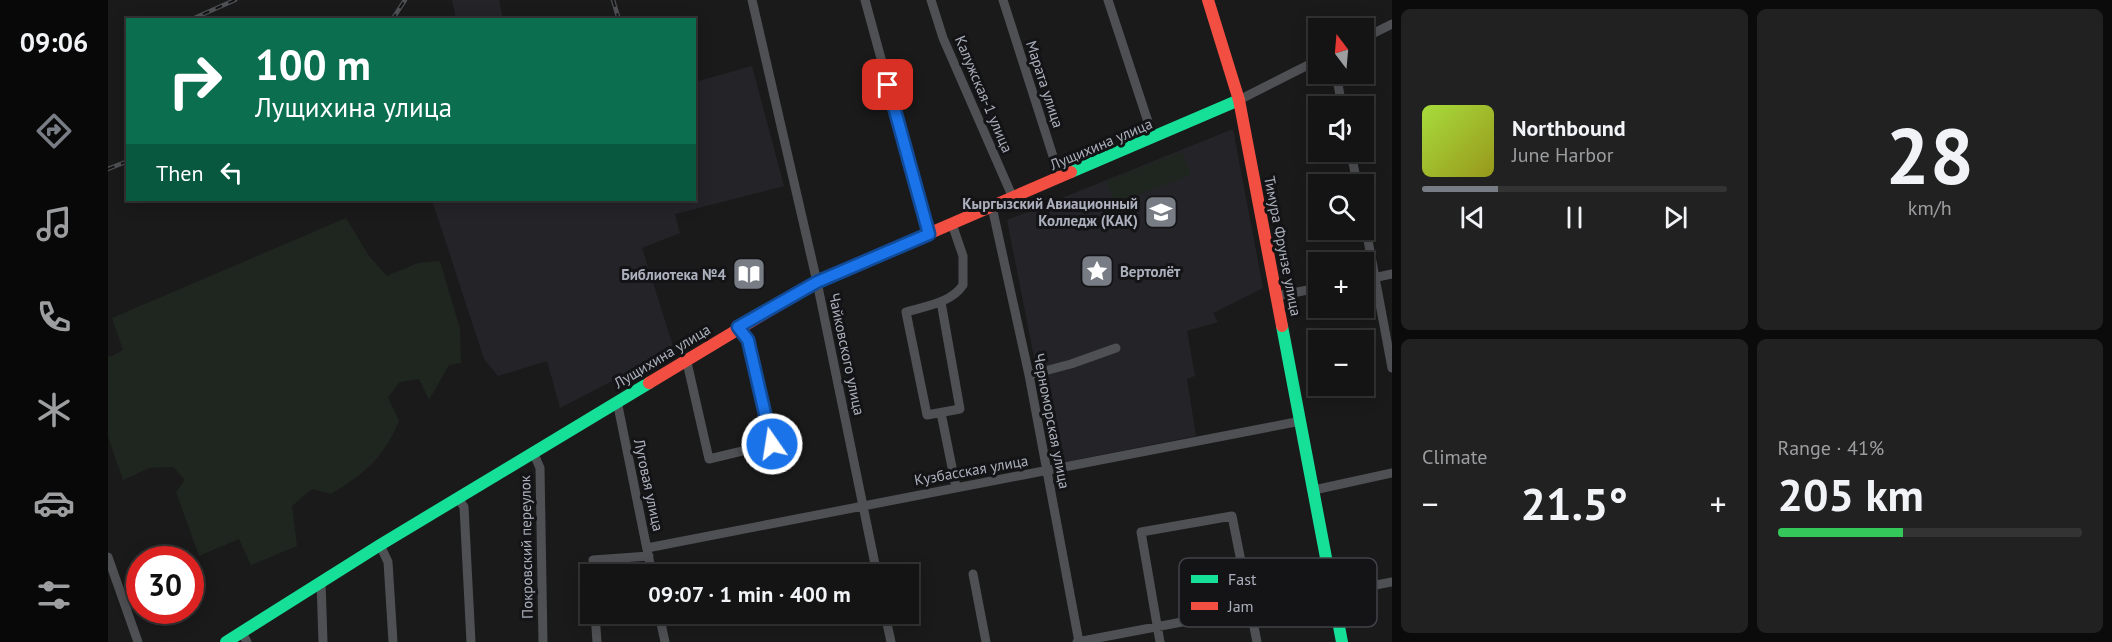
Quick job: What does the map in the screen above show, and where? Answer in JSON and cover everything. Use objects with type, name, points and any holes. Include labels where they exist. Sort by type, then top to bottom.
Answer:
[{"type":"street","name":"Чайковского улица","points":[[752,0],[817,282],[875,564]]},
{"type":"street","points":[[865,0],[929,234]]},
{"type":"street","name":"Калужская-1 улица","points":[[932,0],[943,38],[1013,198]]},
{"type":"street","name":"Марата улица","points":[[1003,0],[1060,178]]},
{"type":"street","points":[[1108,0],[1153,137]]},
{"type":"street","name":"Тимура Фрунзе улица","points":[[1208,0],[1239,100],[1326,558]]},
{"type":"street","points":[[1374,33],[1392,24]]},
{"type":"street","name":"Лущихина улица","points":[[226,642],[245,638],[321,581],[686,358],[817,282],[1239,100],[1308,65]]},
{"type":"street","name":"Черноморская улица","points":[[992,207],[1029,375],[1078,642]]},
{"type":"street","points":[[941,302],[960,409],[927,415],[906,312],[941,302],[960,290],[964,281],[963,256],[952,224]]},
{"type":"street","points":[[1368,240],[1392,368]]},
{"type":"street","points":[[1375,278],[1392,274]]},
{"type":"street","points":[[1277,296],[1308,290]]},
{"type":"street","points":[[686,358],[709,459],[772,444],[748,340],[738,327]]},
{"type":"street","points":[[1029,375],[1071,364],[1116,348]]},
{"type":"street","name":"Луговая улица","points":[[616,401],[650,564]]},
{"type":"street","points":[[942,413],[956,487]]},
{"type":"street","name":"Кузбасская улица","points":[[593,564],[593,560],[648,552],[863,505],[1301,421]]},
{"type":"street","name":"Покровский переулок","points":[[534,452],[540,468],[543,642]]},
{"type":"street","points":[[1314,490],[1392,473]]},
{"type":"street","points":[[458,498],[464,507],[471,642]]},
{"type":"street","points":[[1160,642],[1141,532],[1232,516],[1240,558]]},
{"type":"street","points":[[380,545],[388,562],[393,642]]},
{"type":"street","points":[[108,556],[138,642]]},
{"type":"street","points":[[973,574],[986,642]]},
{"type":"street","points":[[321,581],[323,642]]},
{"type":"street","points":[[1377,585],[1392,582]]},
{"type":"street","points":[[1078,642],[1179,623]]},
{"type":"street","points":[[596,624],[597,642]]},
{"type":"street","points":[[661,624],[665,642]]},
{"type":"street","points":[[887,624],[891,642]]},
{"type":"street","points":[[1254,627],[1257,642]]},
{"type":"street","name":"Тимура Фрунзе улица","points":[[1339,627],[1342,642]]},
{"type":"shaded area","points":[[452,0],[499,0],[503,18],[456,18]]},
{"type":"shaded area","points":[[752,66],[784,186],[675,214],[680,233],[642,248],[674,349],[560,408],[547,361],[498,376],[484,359],[432,201],[696,201],[696,82]]},
{"type":"shaded area","points":[[1233,129],[1263,288],[1213,313],[1218,322],[1187,331],[1195,376],[1187,379],[1196,436],[1055,464],[1007,220]]},
{"type":"shaded area","points":[[1182,152],[1191,175],[1115,203],[1106,181]]},
{"type":"shaded area","points":[[346,218],[369,256],[387,276],[418,263],[440,261],[460,329],[461,363],[449,365],[429,400],[419,379],[400,382],[388,397],[399,421],[393,434],[372,464],[331,494],[312,489],[292,506],[297,546],[251,565],[239,539],[204,554],[204,546],[195,546],[176,492],[185,480],[173,467],[149,468],[123,480],[108,437],[108,355],[110,357],[123,350],[112,318]]},
{"type":"railway","points":[[194,18],[235,0]]},
{"type":"railway","points":[[393,18],[405,0]]},
{"type":"railway","points":[[613,0],[618,18]]},
{"type":"railway","points":[[108,169],[126,162]]},
{"type":"traffic: fast","points":[[1071,172],[1239,100]]},
{"type":"traffic: fast","points":[[1282,326],[1326,558]]},
{"type":"traffic: fast","points":[[226,642],[380,545],[649,383]]},
{"type":"traffic: fast","points":[[1339,627],[1342,642]]},
{"type":"traffic: jam","points":[[1208,0],[1239,100],[1282,326]]},
{"type":"traffic: jam","points":[[649,383],[817,282],[1071,172]]},
{"type":"place","name":"Кыргызский Авиационный Колледж (КАК)","points":[[1161,212]]},
{"type":"place","name":"Вертолёт","points":[[1097,271]]},
{"type":"place","name":"Библиотека №4","points":[[749,274]]},
{"type":"route","points":[[772,444],[748,340],[738,327],[817,282],[929,234],[888,85]]}]
